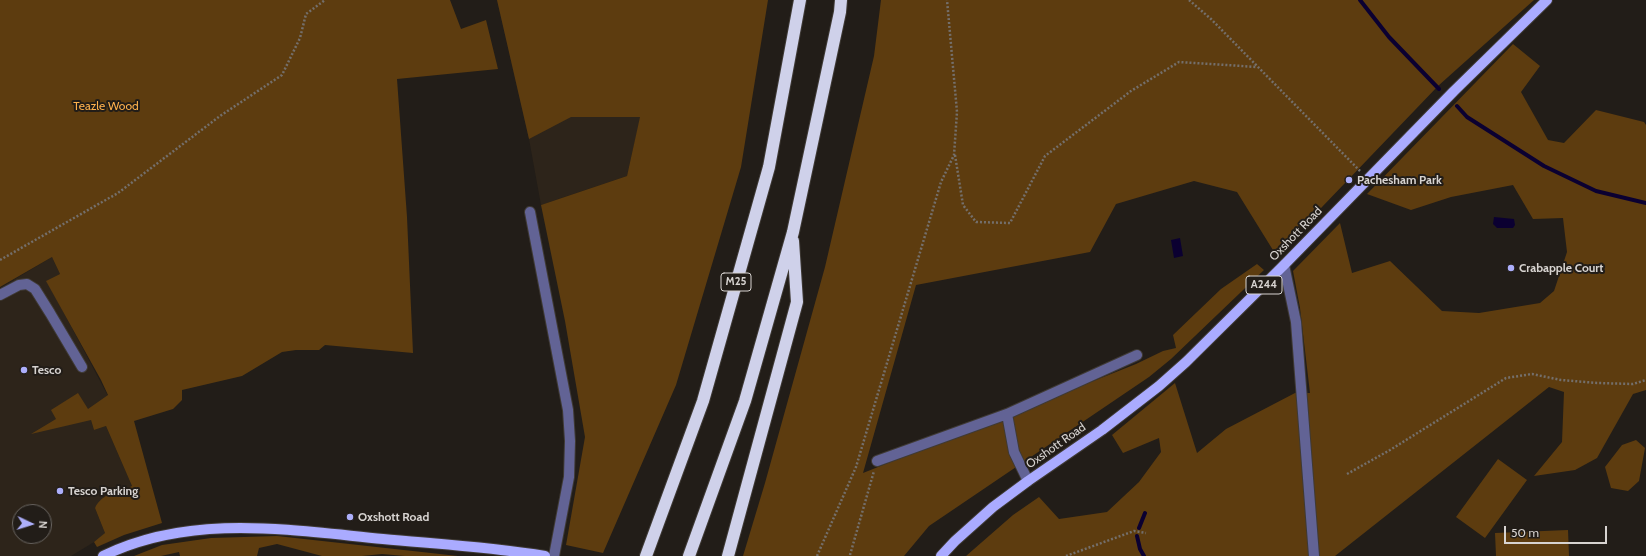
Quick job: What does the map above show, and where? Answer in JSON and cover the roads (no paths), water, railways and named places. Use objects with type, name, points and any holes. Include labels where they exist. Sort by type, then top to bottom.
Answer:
[{"type":"highway","name":"M25","points":[[646,556],[703,402],[765,182],[800,0]]},
{"type":"highway","points":[[689,556],[745,401],[793,232],[840,12],[841,0]]},
{"type":"highway","points":[[728,556],[797,302],[793,232]]},
{"type":"main road","name":"Oxshott Road","points":[[941,556],[955,541],[993,507],[1102,430],[1186,362],[1547,0]]},
{"type":"main road","points":[[103,556],[137,542],[164,535],[202,529],[237,527],[286,529],[545,556]]},
{"type":"street","points":[[530,212],[568,410],[570,441],[568,478],[554,556]]},
{"type":"street","points":[[1284,265],[1296,322],[1314,556]]},
{"type":"street","points":[[0,295],[19,285],[27,284],[35,289],[82,367]]},
{"type":"street","points":[[877,461],[1007,414],[1137,355]]},
{"type":"street","name":"Oxshott Road","points":[[1007,414],[1014,452],[1028,481]]},
{"type":"waterway","points":[[1360,0],[1389,37],[1439,89]]},
{"type":"waterway","points":[[1457,106],[1467,117],[1544,166],[1596,191],[1646,203]]},
{"type":"waterway","points":[[1139,528],[1145,513]]},
{"type":"waterway","points":[[1137,536],[1140,549],[1144,556]]},
{"type":"place","name":"Pachesham Park","points":[[1349,180]]},
{"type":"place","name":"Crabapple Court","points":[[1511,268]]},
{"type":"place","name":"Tesco","points":[[24,370]]},
{"type":"place","name":"Tesco Parking","points":[[60,491]]},
{"type":"place","name":"Oxshott Road","points":[[350,517]]},
{"type":"park label","name":"Teazle Wood","points":[[106,106]]}]
